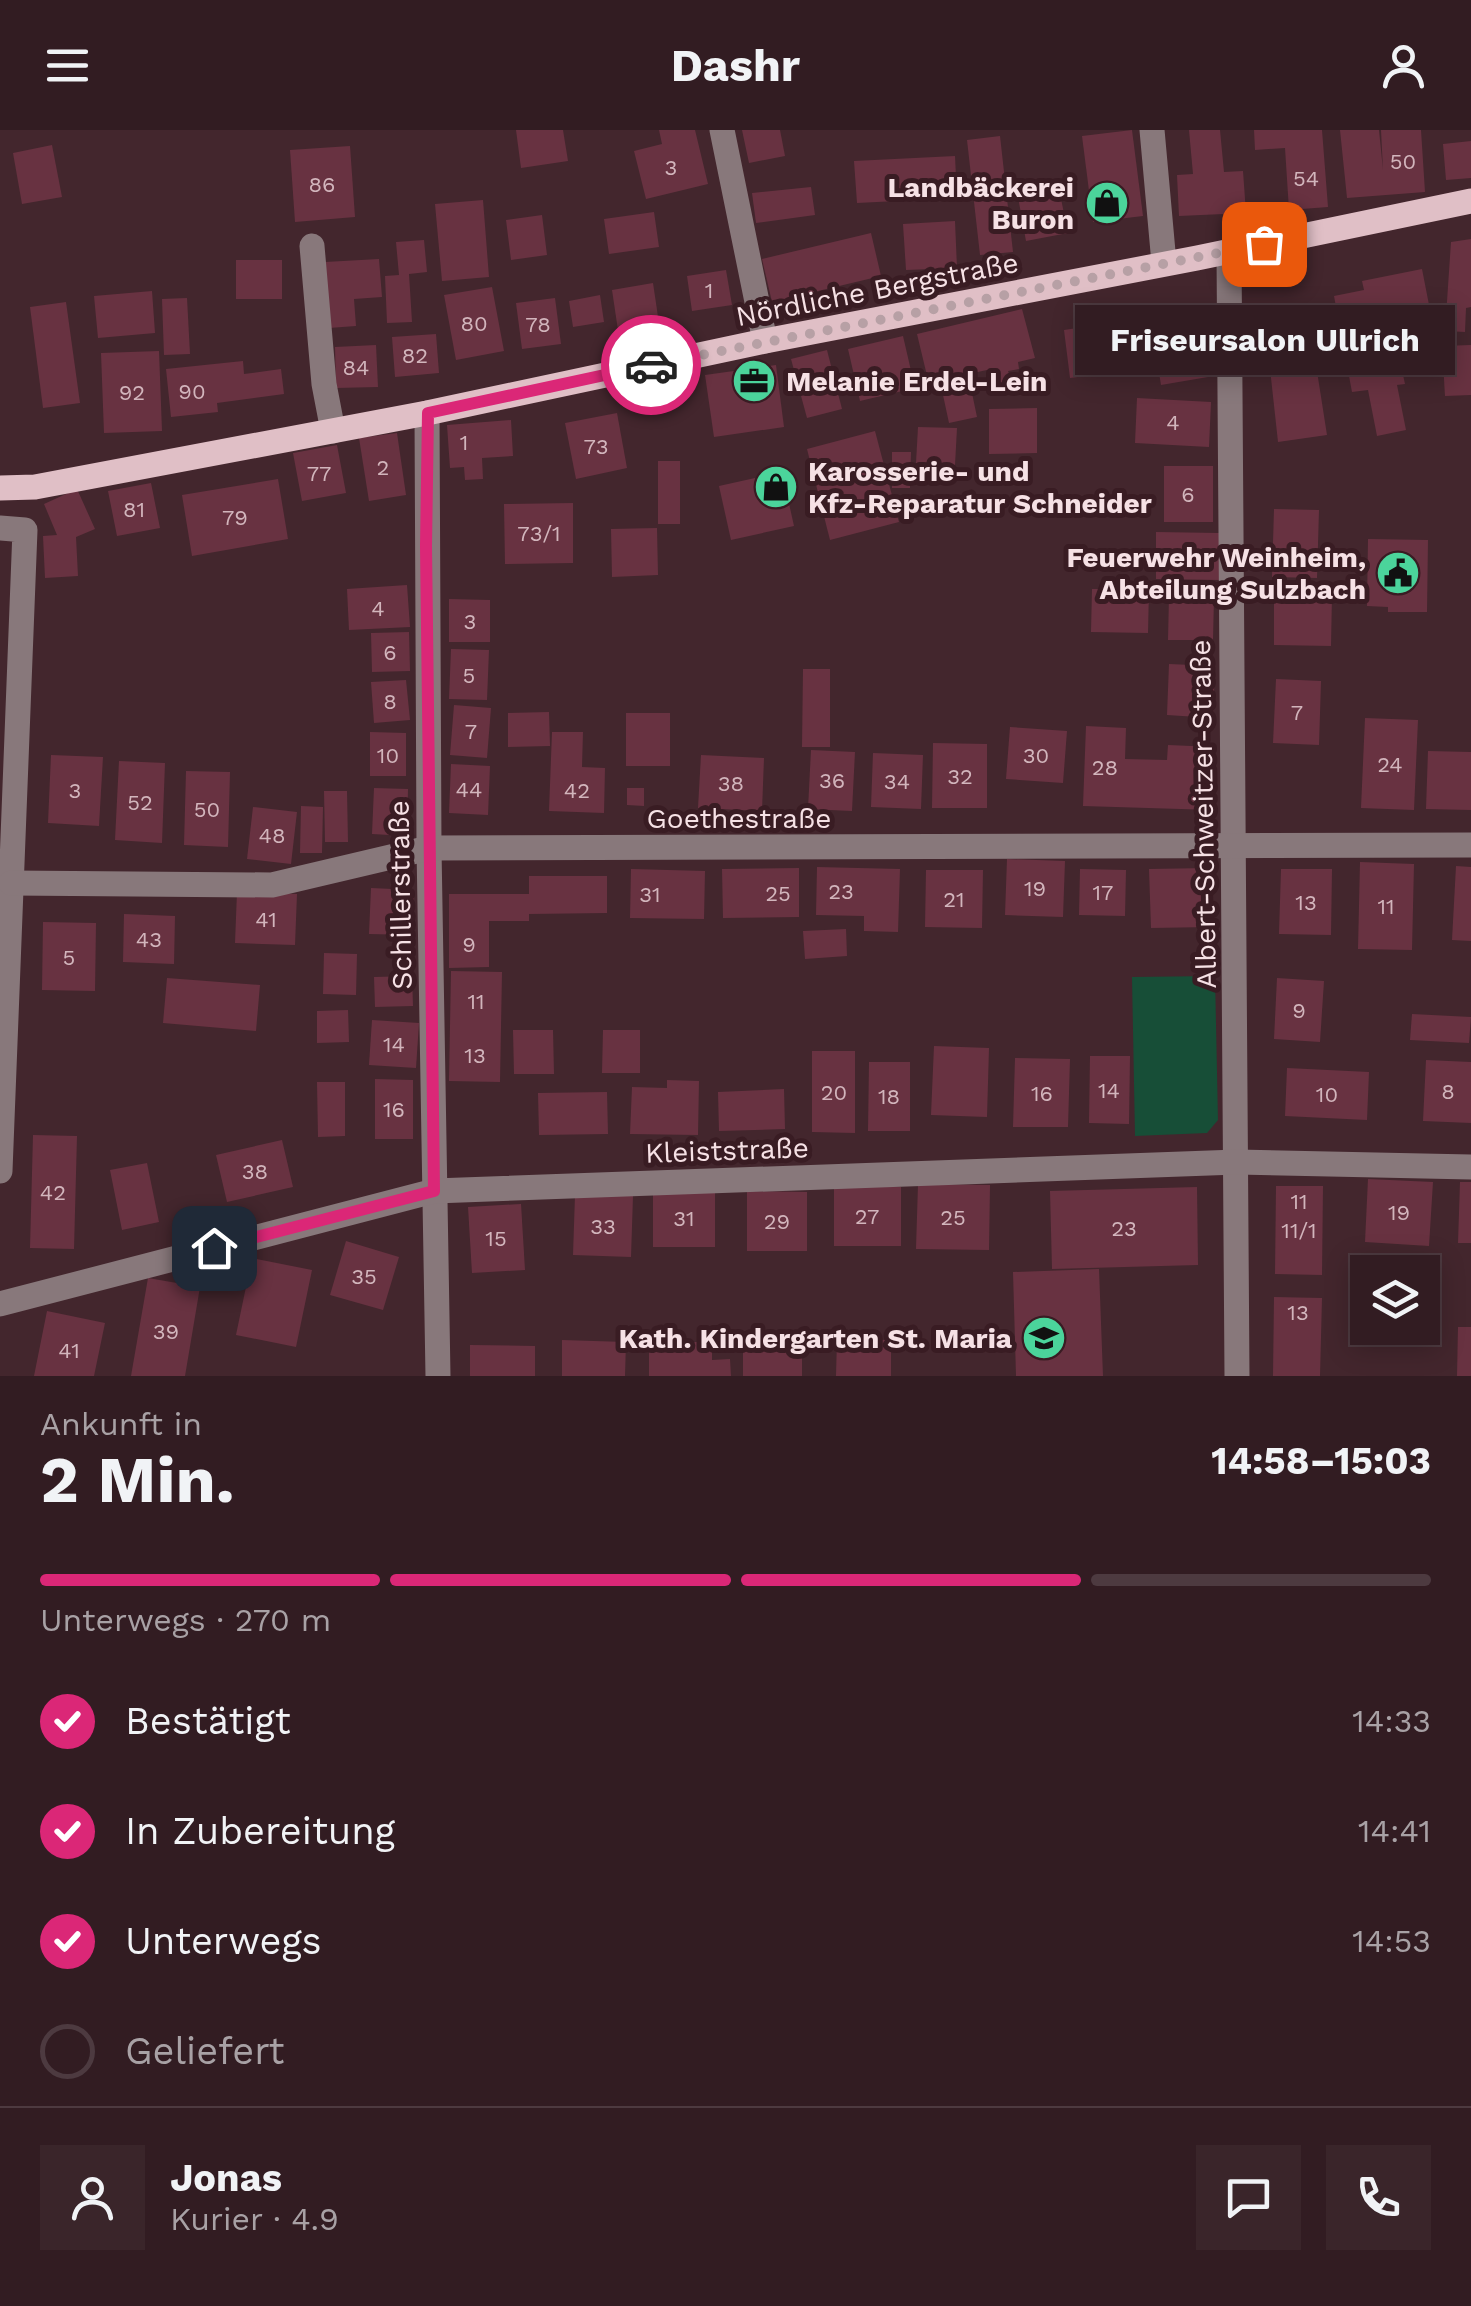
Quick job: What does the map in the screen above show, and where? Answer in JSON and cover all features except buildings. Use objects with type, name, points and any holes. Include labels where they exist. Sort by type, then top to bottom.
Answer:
[{"type":"main road","name":"Nördliche Bergstraße","points":[[0,488],[35,486],[428,413],[764,341],[1229,252],[1471,201]]},
{"type":"street","points":[[722,130],[764,341]]},
{"type":"street","points":[[1152,130],[1164,264]]},
{"type":"street","points":[[312,246],[324,384],[333,431]]},
{"type":"street","name":"Albert-Schweitzer-Straße","points":[[1229,252],[1237,1376]]},
{"type":"street","name":"Schillerstraße","points":[[428,413],[429,848],[438,1376]]},
{"type":"street","points":[[0,1172],[11,884],[12,529]]},
{"type":"street","name":"Goethestraße","points":[[11,884],[272,885],[429,848],[1471,845]]},
{"type":"street","name":"Kleiststraße","points":[[0,1304],[434,1191],[1237,1162],[1471,1167]]},
{"type":"green space","points":[[1215,976],[1218,1120],[1207,1133],[1135,1136],[1132,977]]},
{"type":"way so far","points":[[651,365],[1264,244]]},
{"type":"place","name":"Landbäckerei Buron","points":[[1107,203]]},
{"type":"place","name":"Friseursalon Ullrich","points":[[1264,244]]},
{"type":"place","name":"Melanie Erdel-Lein","points":[[754,381]]},
{"type":"place","name":"Karosserie- und Kfz-Reparatur Schneider","points":[[776,487]]},
{"type":"place","name":"Feuerwehr Weinheim, Abteilung Sulzbach","points":[[1398,573]]},
{"type":"place","name":"Kath. Kindergarten St. Maria","points":[[1044,1338]]},
{"type":"route","points":[[214,1248],[434,1191],[428,810],[428,413],[651,365]]}]
